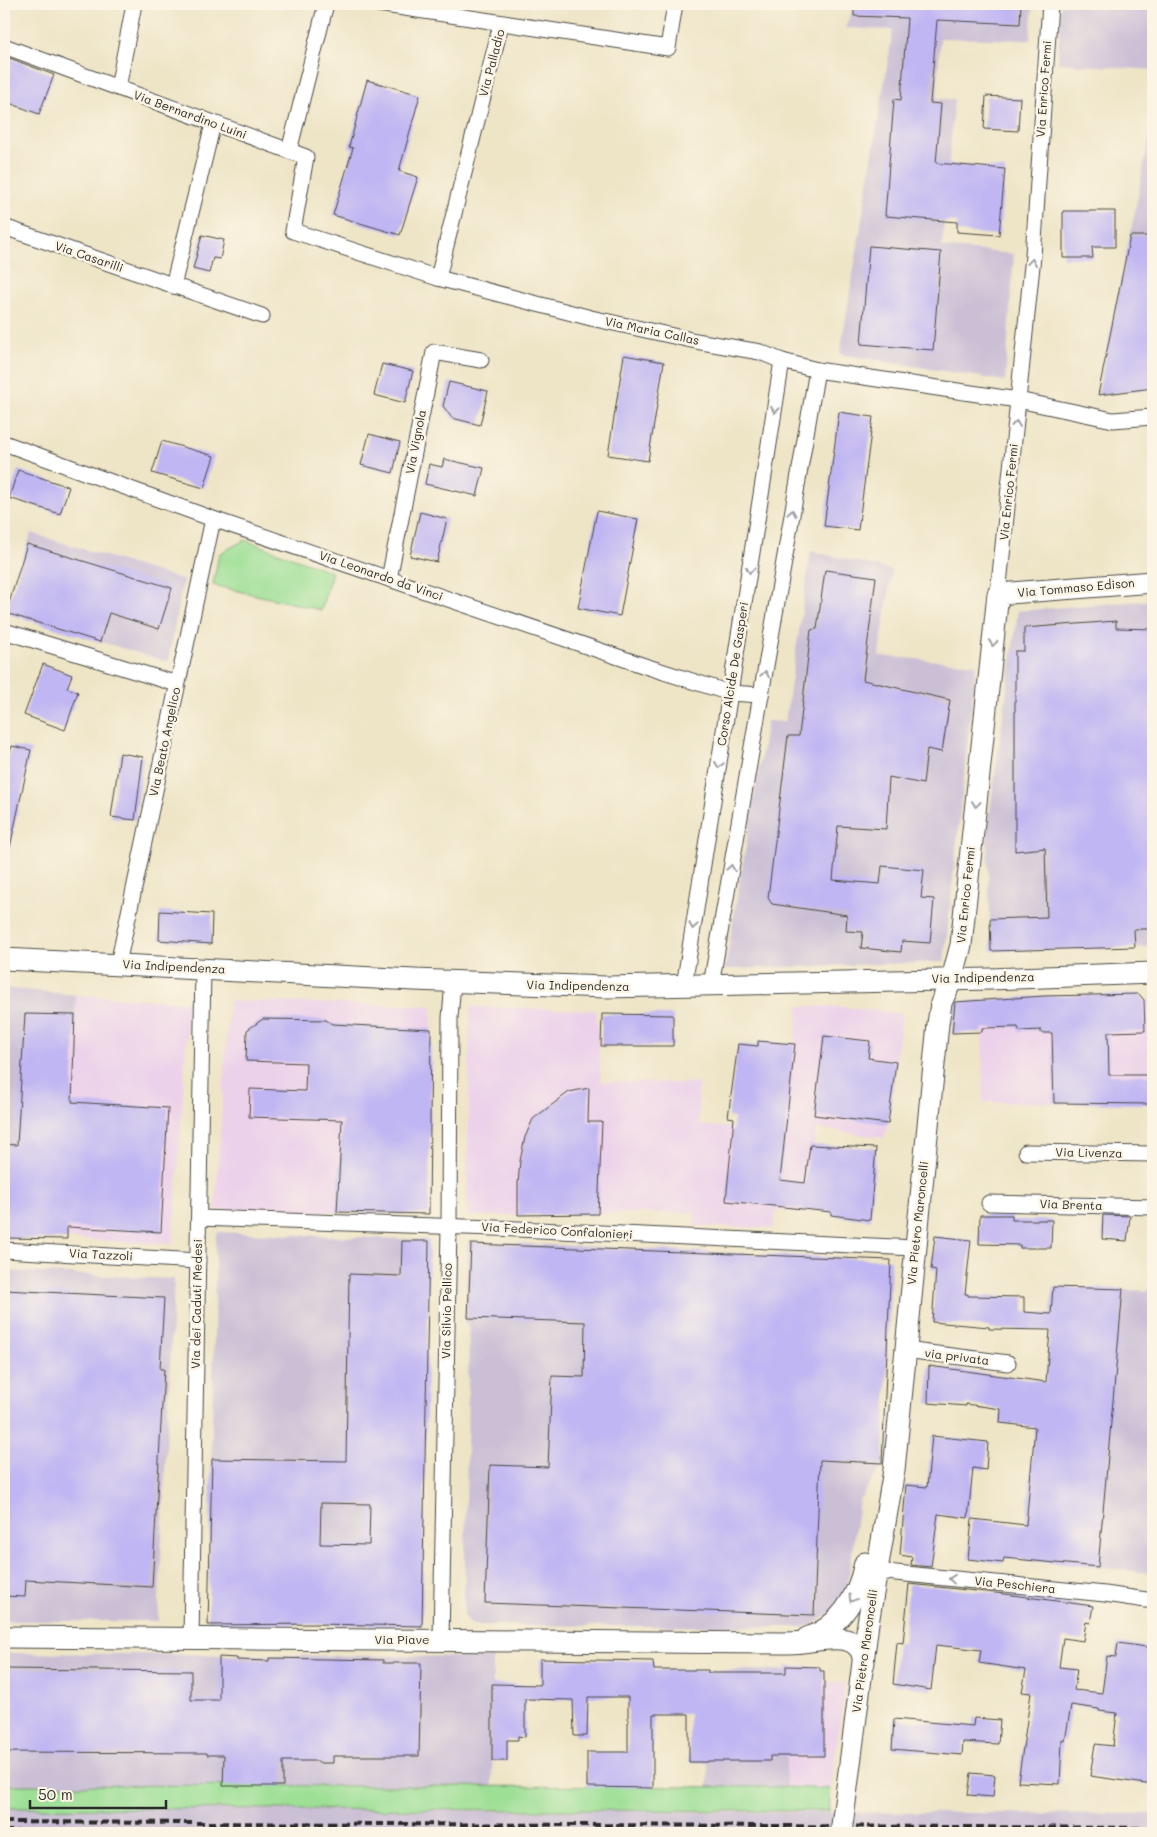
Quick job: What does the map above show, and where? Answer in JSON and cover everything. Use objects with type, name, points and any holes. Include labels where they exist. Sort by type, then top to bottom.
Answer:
[{"type":"street","points":[[118,88],[134,4]]},
{"type":"street","points":[[289,151],[326,4]]},
{"type":"street","points":[[378,4],[501,24]]},
{"type":"street","name":"Via Palladio","points":[[438,278],[501,24],[668,48],[675,4]]},
{"type":"street","name":"Via Enrico Fermi","points":[[952,979],[961,945],[1033,256],[1050,4]]},
{"type":"street","name":"Via Bernardino Luini","points":[[4,46],[306,157],[293,230]]},
{"type":"street","points":[[173,286],[213,124]]},
{"type":"street","name":"Via Casarilli","points":[[4,227],[262,316]]},
{"type":"street","name":"Via Maria Callas","points":[[293,230],[438,278],[591,318],[696,341],[760,352],[782,362],[817,370],[1018,400],[1113,420],[1153,417]]},
{"type":"street","name":"Via Vignola","points":[[389,579],[434,352],[481,360]]},
{"type":"street","name":"Corso Alcide De Gasperi","points":[[684,986],[782,362]]},
{"type":"street","points":[[711,985],[817,370]]},
{"type":"street","name":"Via Leonardo da Vinci","points":[[4,444],[213,519],[645,666],[730,693],[761,695]]},
{"type":"street","name":"Via Beato Angelico","points":[[118,964],[213,519]]},
{"type":"street","name":"Via Tommaso Edison","points":[[998,594],[1153,582]]},
{"type":"street","points":[[4,631],[177,684]]},
{"type":"street","name":"Via Indipendenza","points":[[4,959],[453,982],[599,987],[1153,973]]},
{"type":"street","name":"Via dei Caduti Medesi","points":[[191,1638],[203,969]]},
{"type":"street","name":"Via Pietro Maroncelli","points":[[841,1833],[876,1572],[894,1470],[938,1024],[941,1003],[952,979]]},
{"type":"street","name":"Via Silvio Pellico","points":[[441,1640],[449,1227],[450,1018],[453,982]]},
{"type":"street","name":"Via Livenza","points":[[1026,1152],[1153,1154]]},
{"type":"street","name":"Via Brenta","points":[[989,1202],[1153,1207]]},
{"type":"street","name":"Via Federico Confalonieri","points":[[199,1218],[915,1248]]},
{"type":"street","name":"Via Tazzoli","points":[[4,1250],[198,1261]]},
{"type":"street","name":"via privata","points":[[905,1350],[1008,1363]]},
{"type":"street","name":"Via Pietro Maroncelli","points":[[791,1643],[822,1631],[840,1617],[849,1605],[858,1589],[874,1522],[887,1493],[894,1470]]},
{"type":"street","name":"Via Peschiera","points":[[876,1572],[1105,1594],[1153,1601]]},
{"type":"street","name":"Via Piave","points":[[4,1637],[791,1643]]},
{"type":"street","points":[[791,1643],[834,1639],[848,1640],[858,1646],[864,1663]]},
{"type":"street","points":[[791,1643],[820,1645],[842,1653],[854,1666],[858,1676],[860,1691]]},
{"type":"shaded area","points":[[855,4],[1033,4],[1030,40],[940,38],[937,99],[954,99],[942,247],[1014,254],[1005,381],[840,354],[893,30],[845,28]]},
{"type":"shaded area","points":[[1061,4],[1153,4],[1153,70],[1058,63]]},
{"type":"shaded area","points":[[1153,118],[1153,388],[1098,395],[1130,236]]},
{"type":"shaded area","points":[[31,533],[183,580],[168,662],[6,613]]},
{"type":"shaded area","points":[[811,551],[892,570],[879,656],[976,664],[944,962],[725,969],[767,721],[785,722]]},
{"type":"shaded area","points":[[1153,600],[1153,947],[991,951],[987,832],[1018,611]]},
{"type":"shaded area","points":[[4,988],[76,995],[67,1239],[4,1238]]},
{"type":"shaded area","points":[[1139,994],[1144,1000],[1153,1000],[1153,1104],[983,1102],[982,1000]]},
{"type":"shaded area","points":[[76,995],[189,1002],[173,1244],[67,1239]]},
{"type":"shaded area","points":[[229,1001],[432,1006],[429,1214],[215,1210]]},
{"type":"shaded area","points":[[799,1006],[845,1007],[902,1014],[888,1124],[884,1138],[816,1128],[806,1213],[776,1210],[773,1228],[694,1226],[695,1212],[467,1216],[470,1007],[596,1010],[601,1082],[698,1083],[699,1125],[784,1133]]},
{"type":"shaded area","points":[[219,1232],[429,1241],[422,1626],[209,1625],[216,1235]]},
{"type":"shaded area","points":[[468,1241],[891,1260],[884,1463],[859,1500],[848,1583],[837,1608],[812,1625],[803,1627],[472,1625],[464,1616],[469,1325],[465,1324]]},
{"type":"shaded area","points":[[4,1271],[174,1279],[158,1621],[4,1621]]},
{"type":"shaded area","points":[[1053,1287],[1153,1291],[1153,1573],[1023,1560],[1036,1414],[1046,1382]]},
{"type":"shaded area","points":[[4,1653],[493,1657],[492,1786],[4,1785]]},
{"type":"shaded area","points":[[786,1666],[820,1667],[820,1671],[824,1671],[824,1682],[845,1682],[831,1789],[786,1787]]},
{"type":"shaded area","points":[[708,1670],[786,1670],[786,1787],[708,1788]]},
{"type":"shaded area","points":[[4,1808],[1153,1814],[1153,1833],[4,1833]]},
{"type":"green space","points":[[245,540],[332,572],[321,610],[213,585],[219,554]]},
{"type":"green space","points":[[4,1785],[786,1787],[831,1789],[829,1811],[4,1808]]},
{"type":"building","points":[[854,4],[1021,4],[1020,24],[937,20],[930,103],[941,104],[936,163],[1005,169],[999,235],[957,232],[957,222],[885,216],[894,99],[901,100],[907,18],[854,16]]},
{"type":"building","points":[[4,56],[54,75],[39,114],[4,101]]},
{"type":"building","points":[[367,80],[420,95],[399,171],[418,177],[400,235],[333,215],[353,148],[349,147]]},
{"type":"building","points":[[986,96],[1020,98],[1018,131],[984,129]]},
{"type":"building","points":[[1063,211],[1115,211],[1115,247],[1092,247],[1093,258],[1063,258]]},
{"type":"building","points":[[202,235],[224,240],[220,259],[213,258],[209,273],[193,269]]},
{"type":"building","points":[[1130,236],[1153,236],[1153,388],[1098,395]]},
{"type":"building","points":[[869,246],[941,252],[933,350],[861,344]]},
{"type":"building","points":[[624,355],[664,362],[648,461],[608,455]]},
{"type":"building","points":[[382,364],[413,371],[405,403],[374,395]]},
{"type":"building","points":[[449,382],[488,391],[480,425],[452,418],[443,406]]},
{"type":"building","points":[[839,412],[873,417],[858,530],[824,526]]},
{"type":"building","points":[[369,434],[400,442],[393,473],[361,465]]},
{"type":"building","points":[[162,441],[214,456],[204,488],[152,473]]},
{"type":"building","points":[[444,459],[484,468],[477,496],[425,484],[429,464],[442,467]]},
{"type":"building","points":[[18,470],[69,487],[60,514],[9,498]]},
{"type":"building","points":[[597,511],[638,519],[620,616],[578,608]]},
{"type":"building","points":[[420,512],[447,519],[437,562],[410,556]]},
{"type":"building","points":[[27,544],[172,588],[159,629],[109,613],[100,642],[6,613]]},
{"type":"building","points":[[825,570],[876,577],[863,680],[950,700],[942,752],[927,749],[923,784],[889,777],[886,829],[838,826],[833,880],[880,884],[882,866],[924,870],[921,898],[934,899],[930,943],[902,941],[901,952],[861,948],[863,932],[846,931],[847,915],[772,904],[768,898],[788,736],[799,736],[811,630],[817,629]]},
{"type":"building","points":[[1116,621],[1116,628],[1153,629],[1153,929],[1134,929],[1135,947],[991,951],[990,919],[1047,917],[1045,848],[1015,851],[1015,651],[1024,651],[1024,628]]},
{"type":"building","points":[[43,664],[72,675],[67,688],[78,692],[65,730],[24,715]]},
{"type":"building","points":[[12,746],[31,750],[10,847],[4,846],[4,769]]},
{"type":"building","points":[[120,753],[143,757],[135,820],[111,817]]},
{"type":"building","points":[[160,911],[212,914],[211,944],[159,940]]},
{"type":"building","points":[[1139,994],[1144,1000],[1145,1031],[1108,1032],[1109,1075],[1153,1075],[1153,1104],[1054,1103],[1052,1033],[1041,1033],[1041,1030],[1019,1031],[1018,1027],[982,1028],[982,1032],[952,1033],[955,1002],[1044,996]]},
{"type":"building","points":[[25,1014],[75,1015],[72,1102],[168,1108],[161,1232],[67,1227],[67,1239],[4,1238],[4,1144],[17,1145]]},
{"type":"building","points":[[602,1014],[673,1015],[673,1046],[601,1046]]},
{"type":"building","points":[[263,1019],[326,1020],[332,1024],[431,1029],[429,1214],[337,1212],[342,1120],[249,1117],[250,1089],[305,1091],[306,1063],[246,1061],[247,1030]]},
{"type":"building","points":[[824,1036],[870,1041],[868,1058],[896,1062],[888,1124],[814,1115]]},
{"type":"building","points":[[758,1041],[795,1044],[780,1180],[805,1183],[810,1145],[876,1148],[870,1220],[831,1215],[831,1212],[726,1201],[734,1118],[728,1117],[738,1044],[758,1046]]},
{"type":"building","points":[[589,1088],[588,1122],[602,1122],[598,1214],[518,1215],[520,1161],[525,1137],[533,1119],[569,1092]]},
{"type":"building","points":[[980,1215],[1012,1215],[1012,1220],[1052,1220],[1051,1248],[1020,1248],[1020,1245],[979,1244]]},
{"type":"building","points":[[1103,1215],[1130,1216],[1127,1241],[1102,1239]]},
{"type":"building","points":[[935,1236],[971,1240],[965,1294],[968,1294],[968,1296],[1024,1297],[1024,1312],[1051,1314],[1053,1287],[1123,1289],[1098,1567],[1004,1558],[1003,1563],[968,1559],[972,1519],[1026,1525],[1035,1427],[1000,1423],[1001,1409],[966,1404],[966,1406],[928,1403],[929,1366],[1046,1382],[1050,1330],[989,1329],[989,1327],[932,1322],[936,1270],[931,1269]]},
{"type":"building","points":[[402,1241],[429,1241],[422,1626],[208,1625],[212,1459],[346,1461],[349,1274],[401,1276]],"holes":[[[321,1503],[370,1504],[369,1545],[320,1544]]]},
{"type":"building","points":[[471,1244],[891,1260],[882,1463],[820,1460],[814,1615],[485,1603],[490,1465],[548,1467],[552,1376],[584,1377],[585,1322],[468,1318]]},
{"type":"building","points":[[4,1290],[164,1298],[160,1369],[164,1369],[152,1587],[26,1580],[25,1597],[4,1596]]},
{"type":"building","points":[[932,1436],[988,1442],[986,1470],[973,1468],[968,1518],[938,1514],[931,1567],[911,1565],[912,1557],[900,1555],[906,1485],[927,1487]]},
{"type":"building","points":[[909,1584],[1093,1606],[1090,1623],[1086,1622],[1083,1641],[1063,1638],[1059,1667],[1077,1669],[1074,1690],[1102,1693],[1107,1656],[1116,1657],[1118,1643],[1153,1648],[1153,1785],[1090,1776],[1095,1744],[1113,1746],[1117,1713],[1071,1705],[1065,1741],[1062,1740],[1060,1784],[1018,1782],[1031,1693],[1022,1692],[1026,1670],[979,1663],[981,1650],[936,1645],[931,1690],[893,1684],[897,1642],[903,1643]]},
{"type":"building","points":[[219,1657],[237,1658],[237,1660],[269,1661],[269,1658],[383,1660],[383,1663],[421,1663],[419,1756],[333,1756],[333,1763],[283,1761],[283,1786],[223,1786],[224,1755],[207,1755],[207,1753],[4,1752],[4,1669],[191,1671],[191,1700],[219,1700]]},
{"type":"building","points":[[540,1659],[653,1661],[654,1670],[708,1670],[708,1673],[786,1673],[786,1666],[820,1667],[820,1671],[824,1671],[824,1756],[770,1756],[770,1761],[689,1762],[689,1714],[653,1714],[653,1788],[587,1787],[587,1752],[628,1752],[628,1697],[588,1697],[587,1736],[574,1736],[573,1700],[525,1699],[525,1737],[518,1736],[518,1740],[507,1740],[507,1761],[492,1761],[492,1684],[540,1685]]},
{"type":"building","points":[[974,1718],[1000,1720],[998,1744],[963,1742],[962,1755],[892,1749],[894,1719],[973,1726]]},
{"type":"building","points":[[971,1773],[995,1775],[993,1797],[968,1795]]},
{"type":"railway","points":[[4,1822],[1153,1828]]},
{"type":"railway","points":[[4,1831],[340,1833]]}]
